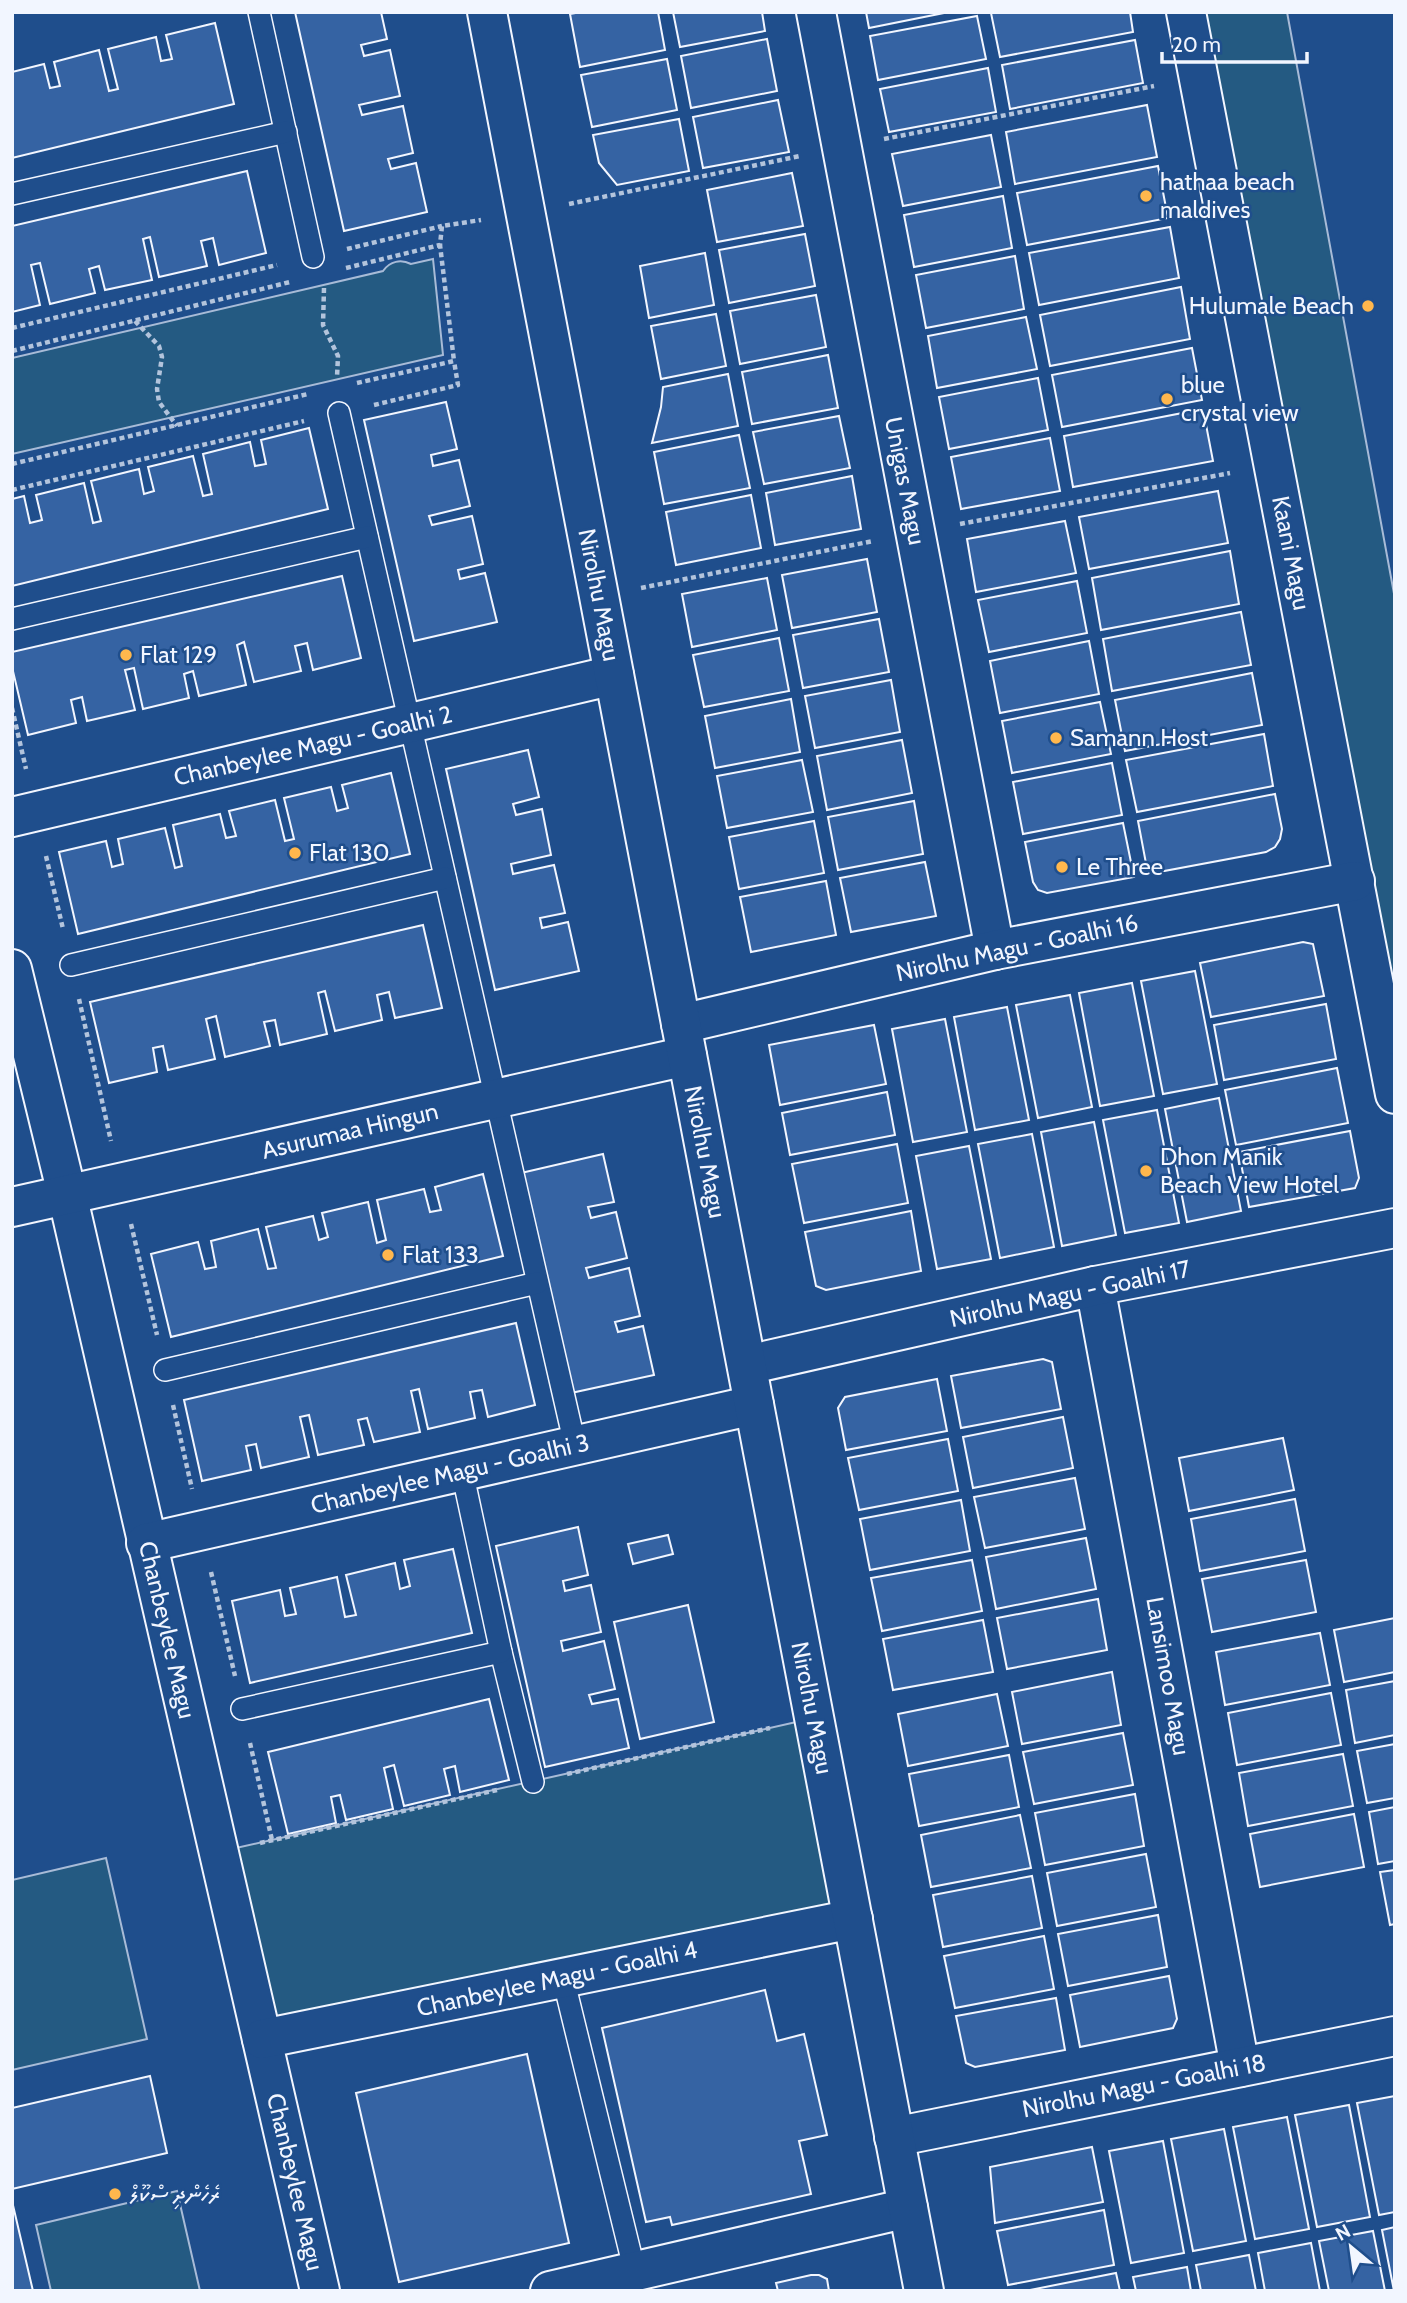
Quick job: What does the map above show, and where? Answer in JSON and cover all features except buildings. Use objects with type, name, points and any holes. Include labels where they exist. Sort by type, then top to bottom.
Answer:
[{"type":"street","name":"Nirolhu Magu","points":[[487,12],[924,2291]]},
{"type":"street","name":"Unigas Magu","points":[[816,12],[995,950]]},
{"type":"street","name":"Kaani Magu","points":[[1186,12],[1395,1094]]},
{"type":"street","name":"Chanbeylee Magu - Goalhi 2","points":[[24,815],[614,675]]},
{"type":"street","name":"Nirolhu Magu - Goalhi 16","points":[[684,1040],[995,950],[1355,881]]},
{"type":"street","name":"Chanbeylee Magu","points":[[12,969],[67,1194],[320,2291]]},
{"type":"street","name":"Asurumaa Hingun","points":[[12,1207],[495,1098],[684,1040]]},
{"type":"street","name":"Nirolhu Magu - Goalhi 17","points":[[747,1365],[1095,1286],[1395,1228]]},
{"type":"street","name":"Lansimoo Magu","points":[[1095,1286],[1240,2067]]},
{"type":"street","name":"Chanbeylee Magu - Goalhi 3","points":[[146,1543],[754,1405]]},
{"type":"street","name":"Chanbeylee Magu - Goalhi 4","points":[[262,2039],[853,1919]]},
{"type":"street","name":"Nirolhu Magu - Goalhi 18","points":[[894,2137],[1395,2036]]},
{"type":"street","points":[[550,2291],[908,2208]]},
{"type":"lane","points":[[259,12],[313,257]]},
{"type":"lane","points":[[12,194],[286,132]]},
{"type":"lane","points":[[339,413],[575,1446]]},
{"type":"lane","points":[[12,619],[367,537]]},
{"type":"lane","points":[[71,965],[445,878]]},
{"type":"lane","points":[[165,1370],[537,1283]]},
{"type":"lane","points":[[462,1471],[501,1652],[533,1782]]},
{"type":"lane","points":[[242,1709],[501,1652]]},
{"type":"lane","points":[[563,1978],[635,2272]]},
{"type":"path","points":[[883,139],[1198,77]]},
{"type":"path","points":[[12,328],[442,226],[526,213],[808,154]]},
{"type":"path","points":[[12,490],[458,385],[440,246],[442,226]]},
{"type":"path","points":[[337,270],[440,246]]},
{"type":"path","points":[[12,351],[297,280]]},
{"type":"path","points":[[324,286],[323,325],[338,356],[336,387]]},
{"type":"path","points":[[135,321],[159,346],[162,357],[157,388],[159,402],[177,426]]},
{"type":"path","points":[[349,384],[454,361]]},
{"type":"path","points":[[12,464],[309,394]]},
{"type":"path","points":[[958,524],[1274,465]]},
{"type":"path","points":[[599,596],[885,538]]},
{"type":"path","points":[[12,708],[24,815],[71,965],[272,1840]]},
{"type":"shaded area","points":[[1186,12],[1287,12],[1395,599],[1395,1094]]},
{"type":"shaded area","points":[[433,259],[443,355],[12,454],[12,358],[383,271],[396,262],[411,264]]},
{"type":"shaded area","points":[[814,1718],[853,1919],[262,2039],[218,1852]]},
{"type":"shaded area","points":[[106,1858],[147,2039],[12,2070],[12,1880]]},
{"type":"shaded area","points":[[177,2191],[200,2291],[51,2291],[36,2225]]},
{"type":"place","name":"hathaa beach maldives","points":[[1146,196]]},
{"type":"place","name":"Hulumale Beach","points":[[1368,306]]},
{"type":"place","name":"blue crystal view","points":[[1167,399]]},
{"type":"place","name":"Flat 129","points":[[126,655]]},
{"type":"place","name":"Samann Host","points":[[1056,738]]},
{"type":"place","name":"Flat 130","points":[[295,853]]},
{"type":"place","name":"Le Three","points":[[1062,867]]},
{"type":"place","name":"Dhon Manik Beach View Hotel","points":[[1146,1171]]},
{"type":"place","name":"Flat 133","points":[[388,1255]]},
{"type":"place","name":"ރެހެންދި ސްކޫލް","points":[[115,2194]]}]
